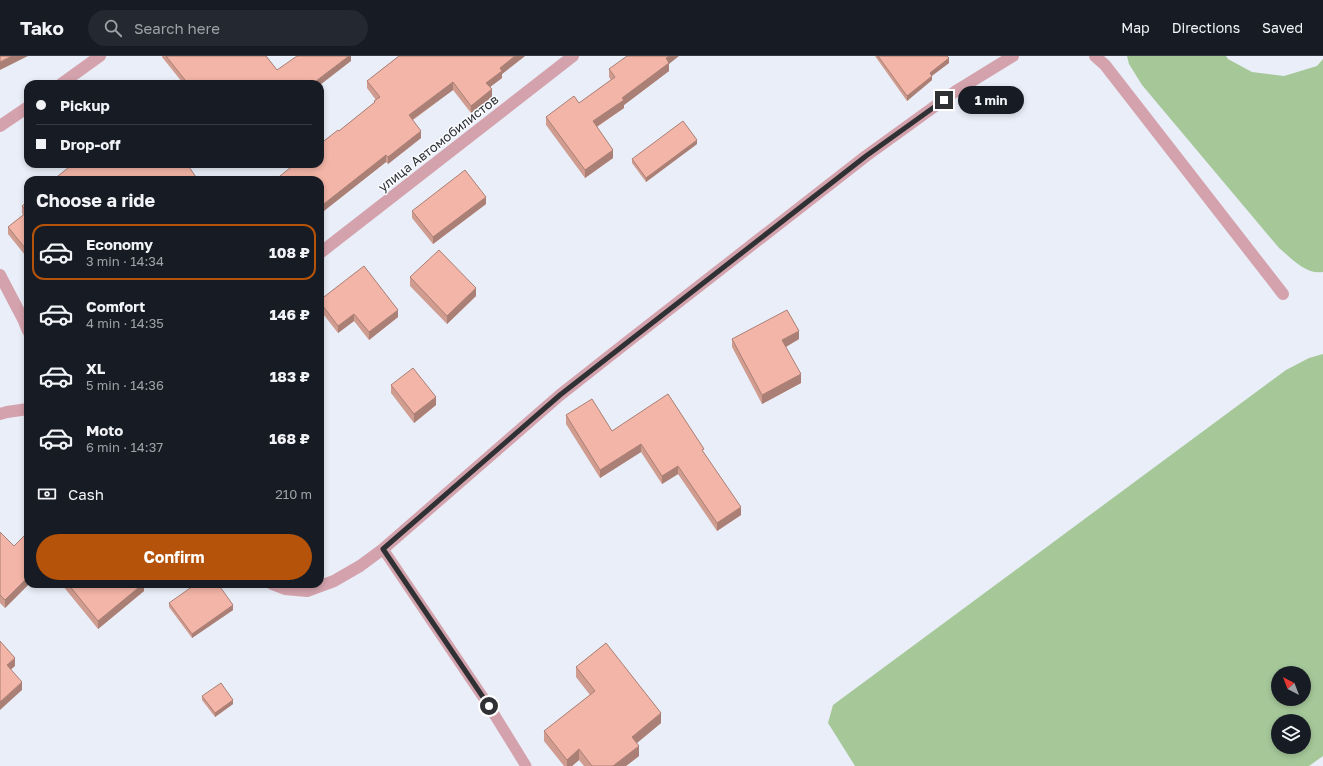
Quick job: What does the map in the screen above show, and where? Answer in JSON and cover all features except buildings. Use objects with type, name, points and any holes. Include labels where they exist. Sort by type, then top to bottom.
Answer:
[{"type":"street","points":[[66,80],[100,56]]},
{"type":"street","name":"улица Автомобилистов","points":[[324,250],[573,56]]},
{"type":"street","points":[[324,585],[334,581],[360,566],[383,549],[560,395],[866,156],[956,91],[1013,56]]},
{"type":"street","points":[[1095,56],[1105,66],[1283,294]]},
{"type":"street","points":[[0,126],[24,109]]},
{"type":"street","points":[[0,274],[24,321]]},
{"type":"street","points":[[0,414],[24,410]]},
{"type":"street","points":[[283,588],[307,591],[315,588]]},
{"type":"lane","points":[[383,549],[489,706],[526,766]]},
{"type":"green space","points":[[1127,56],[1226,56],[1228,59],[1252,72],[1284,76],[1317,66],[1323,59],[1323,272],[1311,271],[1299,265],[1279,248],[1142,85],[1129,64]]},
{"type":"green space","points":[[1323,354],[1323,756],[1309,766],[855,766],[828,723],[833,705],[1286,370],[1309,358]]},
{"type":"route","points":[[489,706],[383,549],[560,395],[866,156],[944,100]]}]
